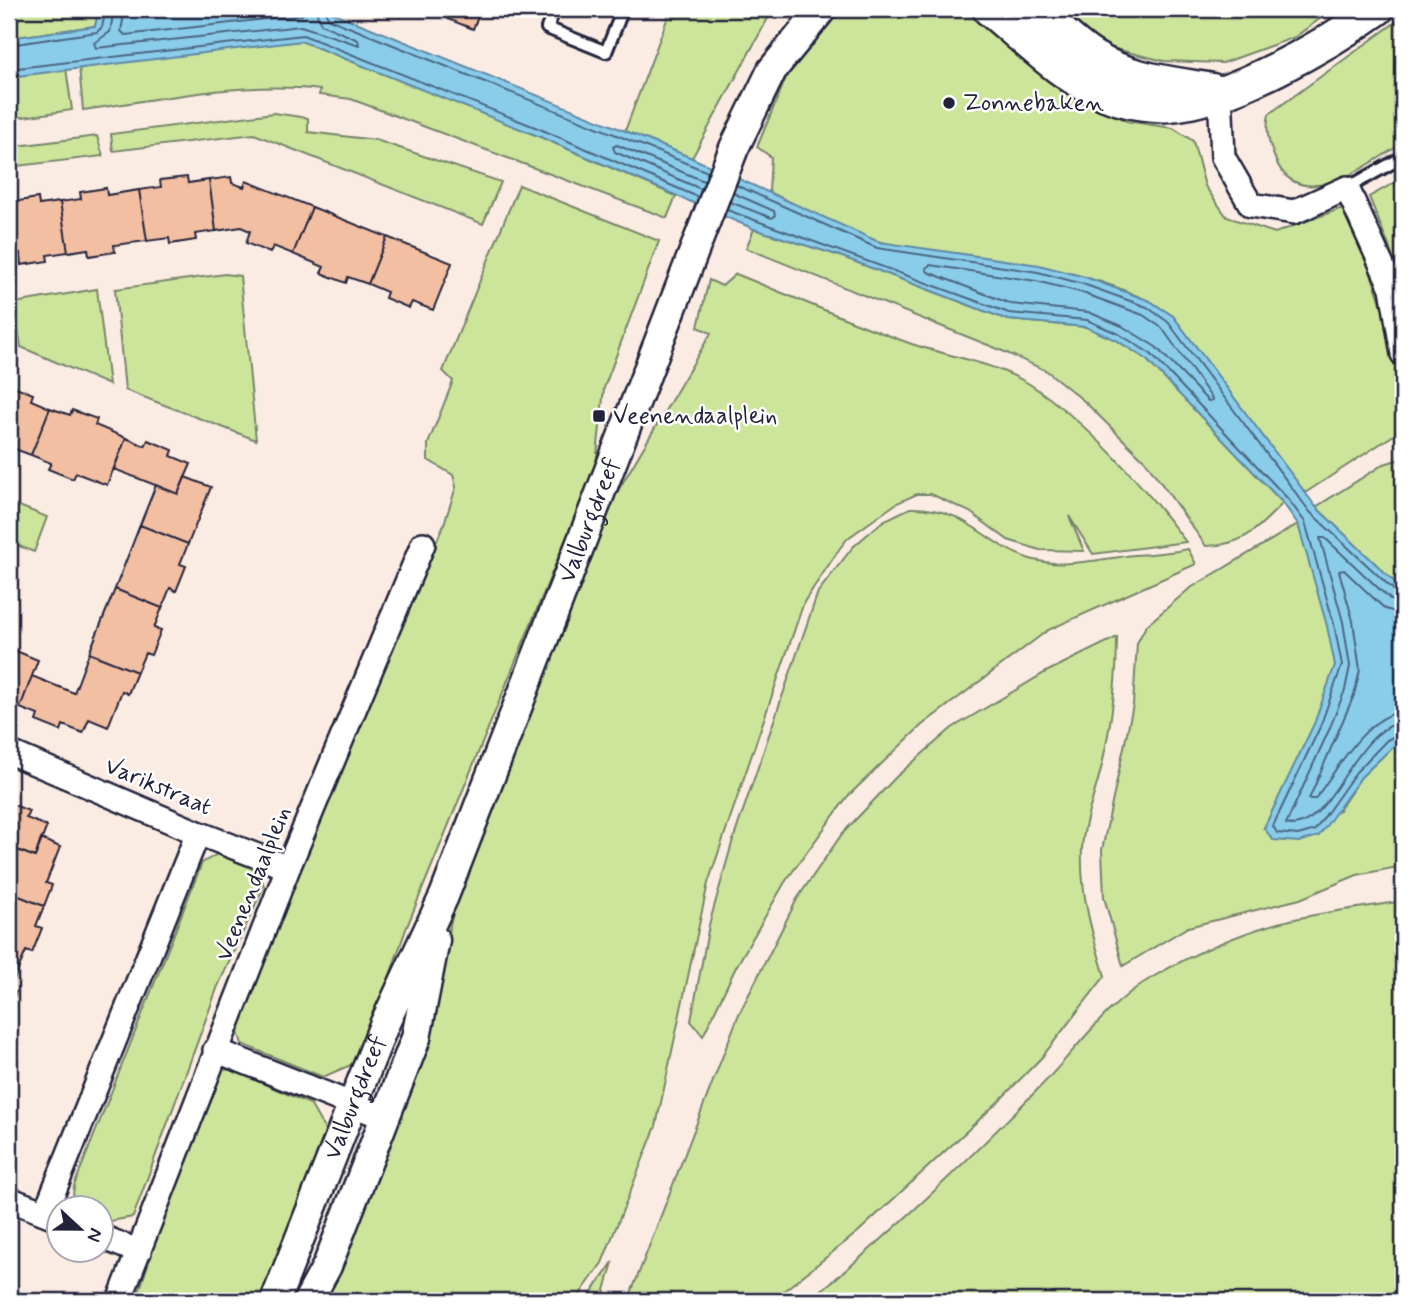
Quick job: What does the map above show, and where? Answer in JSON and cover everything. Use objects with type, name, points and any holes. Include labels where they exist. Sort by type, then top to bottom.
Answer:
[{"type":"main road","points":[[989,9],[1078,80],[1107,95],[1167,106],[1194,101],[1277,70],[1377,9]]},
{"type":"main road","points":[[1035,9],[1092,57],[1119,70],[1159,81],[1220,91]]},
{"type":"street","name":"Valburgdreef","points":[[275,1301],[384,1024],[444,896],[734,148],[799,9]]},
{"type":"street","name":"Valburgdreef","points":[[772,69],[822,9]]},
{"type":"street","points":[[1220,91],[1223,158],[1251,205],[1294,212],[1347,188],[1392,288],[1403,354]]},
{"type":"street","name":"Veenendaalplein","points":[[119,1301],[288,868],[423,544]]},
{"type":"street","name":"Varikstraat","points":[[9,752],[198,833],[288,868]]},
{"type":"street","points":[[60,1194],[198,833]]},
{"type":"street","name":"Valburgdreef","points":[[308,1301],[327,1266],[416,1038],[444,896]]},
{"type":"street","points":[[215,1050],[386,1118]]},
{"type":"street","points":[[9,1199],[46,1214]]},
{"type":"street","points":[[116,1243],[139,1252]]},
{"type":"lane","points":[[555,9],[548,28],[606,52],[623,9]]},
{"type":"lane","points":[[1347,188],[1403,157]]},
{"type":"green space","points":[[9,9],[99,9],[95,26],[9,38]]},
{"type":"green space","points":[[671,9],[773,9],[692,158],[625,131]]},
{"type":"green space","points":[[837,9],[971,9],[1092,101],[1126,121],[1173,128],[1193,141],[1205,186],[1227,217],[1275,233],[1345,207],[1385,316],[1398,372],[1403,429],[1305,493],[1173,316],[1139,297],[1068,273],[881,242],[840,226],[769,192],[771,157],[757,147],[790,68]]},
{"type":"green space","points":[[1052,9],[1333,9],[1295,37],[1223,63],[1164,61],[1099,45]]},
{"type":"green space","points":[[1403,17],[1403,143],[1337,180],[1319,185],[1302,184],[1287,177],[1276,161],[1270,143],[1267,126],[1269,114]]},
{"type":"green space","points":[[301,41],[538,136],[676,196],[667,218],[351,99],[319,95],[320,90],[231,89],[83,110],[79,66]]},
{"type":"green space","points":[[66,68],[72,110],[9,119],[9,77]]},
{"type":"green space","points":[[274,113],[308,118],[308,132],[376,140],[501,182],[483,224],[254,134],[113,151],[111,134]]},
{"type":"green space","points":[[97,136],[103,156],[9,167],[9,147]]},
{"type":"green space","points":[[1403,178],[1403,296],[1389,246],[1369,197]]},
{"type":"green space","points":[[519,185],[659,241],[604,388],[596,465],[406,929],[360,1061],[323,1077],[242,1044],[233,1017],[444,524],[456,487],[453,475],[428,460],[428,444],[453,381],[443,371]]},
{"type":"green space","points":[[754,229],[840,256],[1008,320],[1086,327],[1116,340],[1146,359],[1283,503],[1241,539],[1206,546],[1146,462],[1084,401],[1047,371],[746,248]]},
{"type":"green space","points":[[225,274],[240,276],[256,440],[125,390],[115,289]]},
{"type":"green space","points":[[736,274],[909,343],[1005,372],[1034,387],[1076,420],[1116,458],[1186,542],[1093,554],[1069,516],[1084,551],[1040,550],[1008,540],[970,512],[931,494],[917,494],[897,503],[848,538],[804,602],[708,883],[656,1126],[602,1263],[575,1301],[317,1301],[420,1041],[460,886],[616,494],[711,333],[698,327],[709,280],[722,286]]},
{"type":"green space","points":[[97,289],[109,385],[21,347],[14,303]]},
{"type":"green space","points":[[1403,458],[1403,590],[1316,507],[1384,464]]},
{"type":"green space","points":[[9,502],[47,517],[34,552],[9,542]]},
{"type":"green space","points":[[910,508],[946,513],[1011,551],[1040,561],[1080,562],[1188,549],[1196,564],[1048,630],[922,725],[848,796],[785,882],[736,967],[703,1036],[691,1021],[709,925],[732,843],[818,592],[853,547],[883,521]]},
{"type":"green space","points":[[1298,524],[1331,634],[1335,665],[1317,722],[1264,828],[1339,810],[1361,777],[1403,737],[1403,866],[1357,875],[1300,899],[1188,927],[1123,966],[1104,897],[1102,850],[1133,705],[1137,643],[1146,626],[1189,589]]},
{"type":"green space","points":[[1117,637],[1109,729],[1085,826],[1082,849],[1085,897],[1105,976],[1042,1057],[998,1102],[858,1232],[771,1301],[628,1301],[739,1014],[797,899],[842,834],[896,777],[952,728],[1046,672]]},
{"type":"green space","points":[[219,853],[257,866],[264,886],[218,986],[133,1217],[116,1220],[116,1194],[73,1194],[74,1186],[202,863]]},
{"type":"green space","points":[[1403,901],[1403,1301],[808,1301],[868,1251],[954,1172],[1038,1089],[1105,1015],[1134,989],[1197,954],[1262,928],[1309,916]]},
{"type":"green space","points":[[212,1069],[232,1070],[310,1104],[329,1137],[259,1301],[136,1301]]},
{"type":"green space","points":[[613,1262],[602,1301],[586,1301]]},
{"type":"water","points":[[99,9],[324,9],[692,158],[879,242],[1039,265],[1085,277],[1150,301],[1173,316],[1316,507],[1403,590],[1403,737],[1361,777],[1319,836],[1299,842],[1273,840],[1264,828],[1314,724],[1335,665],[1327,626],[1298,524],[1283,503],[1146,359],[1116,340],[1086,327],[1008,320],[840,256],[754,229],[538,136],[301,41],[9,77],[9,38],[95,26]]},
{"type":"building","points":[[452,9],[481,9],[473,29],[448,19]]},
{"type":"building","points":[[187,177],[188,183],[209,180],[216,231],[195,234],[196,240],[170,244],[169,238],[147,241],[139,190],[161,187],[160,180]]},
{"type":"building","points":[[231,177],[232,183],[244,187],[246,181],[312,207],[293,254],[273,246],[270,253],[246,243],[250,231],[241,227],[216,231],[209,180]]},
{"type":"building","points":[[106,188],[107,195],[139,190],[147,241],[114,245],[115,252],[89,256],[88,249],[68,252],[60,202],[81,199],[80,192]]},
{"type":"building","points":[[38,198],[39,205],[60,202],[68,252],[47,255],[48,261],[21,265],[20,253],[9,255],[9,209],[13,209],[12,202]]},
{"type":"building","points":[[312,207],[387,237],[368,284],[348,277],[346,283],[321,273],[324,267],[293,254]]},
{"type":"building","points":[[387,237],[452,263],[433,310],[412,302],[409,308],[385,298],[387,292],[368,284]]},
{"type":"building","points":[[9,384],[33,394],[31,400],[50,408],[31,455],[12,448],[9,453]]},
{"type":"building","points":[[50,408],[70,415],[72,410],[97,419],[95,425],[126,438],[107,485],[76,473],[73,479],[48,469],[51,463],[31,455]]},
{"type":"building","points":[[126,438],[145,446],[148,440],[173,450],[171,456],[191,464],[178,494],[114,469]]},
{"type":"building","points":[[185,477],[211,487],[188,544],[140,525],[156,485],[178,494]]},
{"type":"building","points":[[140,525],[188,544],[180,564],[186,566],[176,591],[170,588],[162,608],[115,589]]},
{"type":"building","points":[[115,589],[162,608],[154,628],[161,630],[151,655],[145,653],[137,672],[89,653]]},
{"type":"building","points":[[9,648],[38,660],[20,708],[9,703]]},
{"type":"building","points":[[89,653],[137,672],[128,694],[122,691],[108,727],[89,719],[83,733],[63,725],[61,731],[36,721],[38,715],[20,708],[32,676],[74,693]]},
{"type":"building","points":[[9,803],[29,811],[26,818],[47,826],[35,857],[9,847]]},
{"type":"building","points":[[41,839],[60,847],[46,883],[52,885],[44,906],[9,892],[9,858],[13,848],[35,857]]},
{"type":"building","points":[[9,892],[44,906],[36,926],[42,928],[32,953],[26,951],[18,970],[9,966]]},
{"type":"building","points":[[9,966],[18,970],[10,990],[16,992],[9,1012]]},
{"type":"place","name":"Zonnebaken","points":[[949,103]]},
{"type":"place","name":"Veenendaalplein","points":[[599,416]]}]
